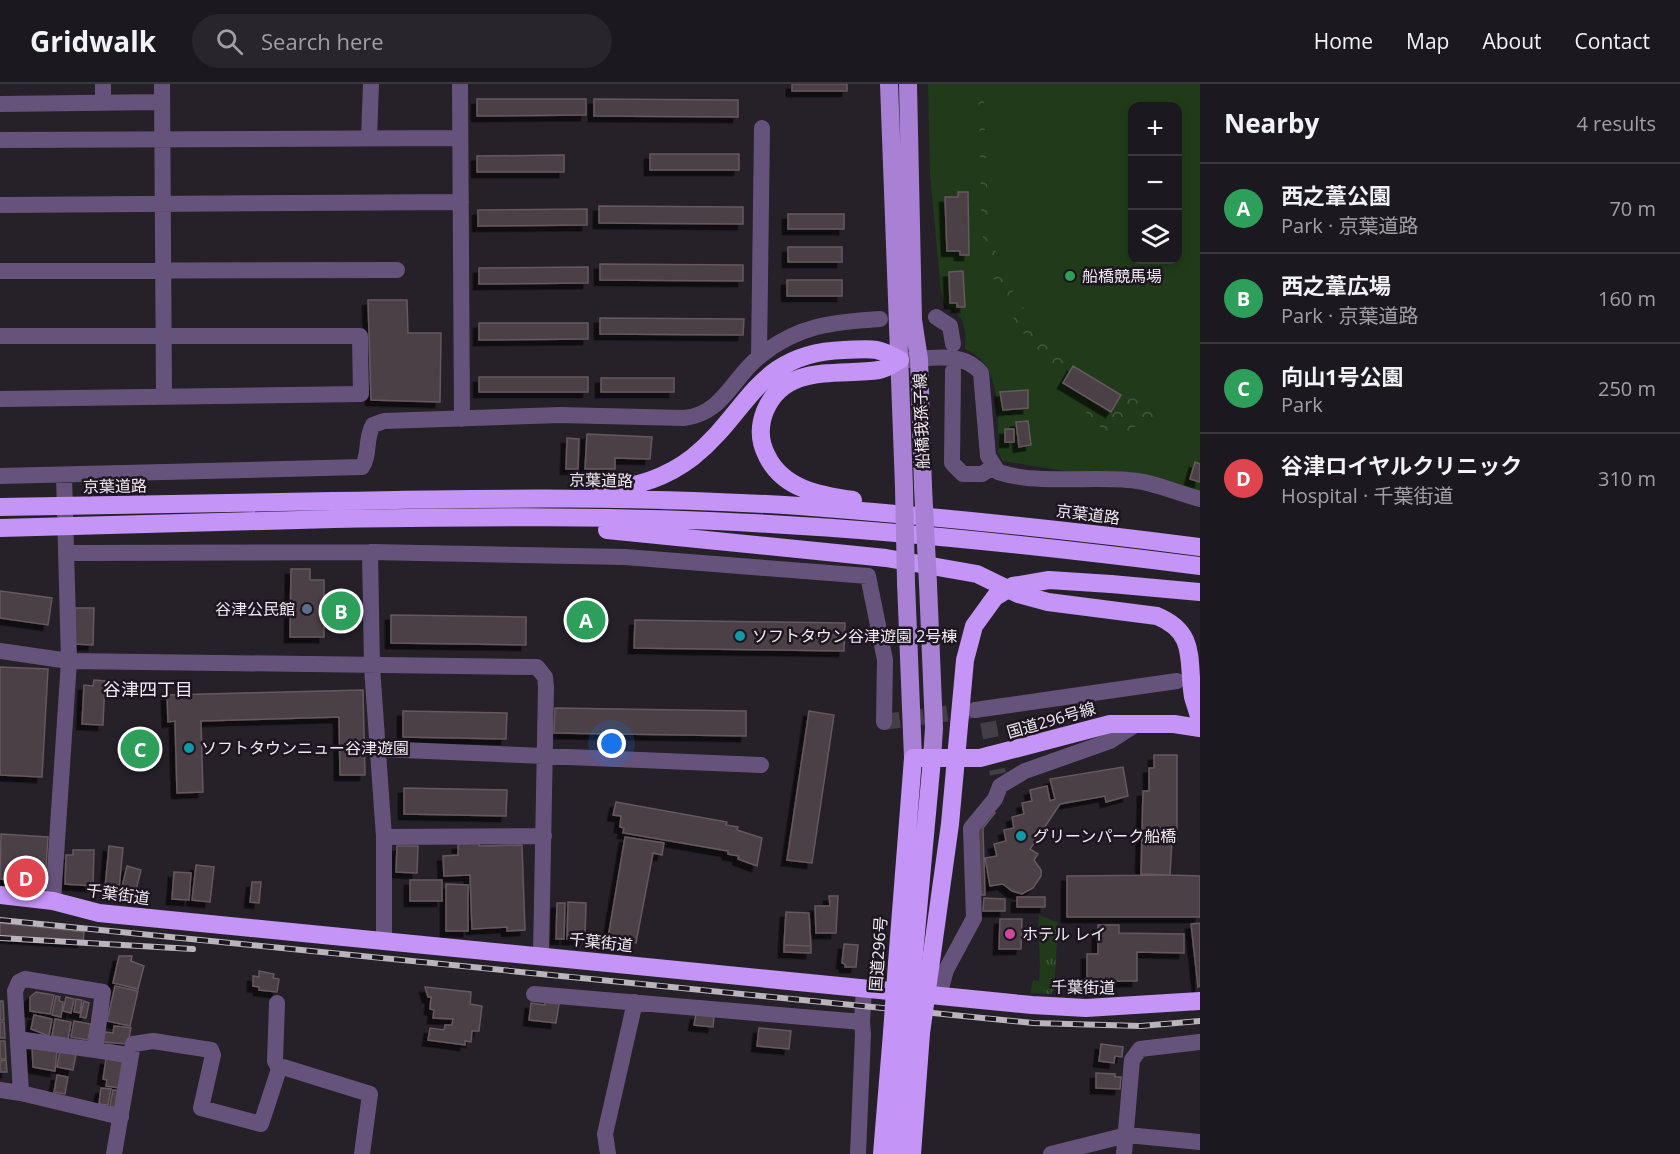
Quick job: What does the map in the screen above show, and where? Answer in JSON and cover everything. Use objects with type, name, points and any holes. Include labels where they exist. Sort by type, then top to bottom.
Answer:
[{"type":"highway","points":[[493,498],[614,489],[654,479],[693,457],[761,381],[779,367],[798,358],[828,350],[880,349],[900,360]]},
{"type":"highway","points":[[900,360],[881,370],[813,374],[799,378],[776,394],[768,405],[760,434],[769,461],[789,482],[818,494],[1028,526]]},
{"type":"highway","name":"京葉道路","points":[[0,507],[493,498],[799,506],[1028,526],[1200,548]]},
{"type":"highway","points":[[458,518],[634,532],[886,558],[977,574],[1018,594],[1048,602],[1157,616],[1173,625],[1185,639],[1192,663],[1193,696],[1200,720]]},
{"type":"highway","points":[[0,528],[458,518],[640,519],[803,526],[956,539],[1200,566]]},
{"type":"highway","points":[[912,1154],[907,1033],[950,824],[965,660],[974,626],[995,597],[1013,586],[1049,580],[1200,592]]},
{"type":"highway","name":"国道296号線","points":[[913,758],[980,759],[1110,724],[1138,723],[1200,728]]},
{"type":"highway","name":"国道296号","points":[[899,1154],[907,1033],[905,964],[913,758]]},
{"type":"highway","name":"国道296号","points":[[905,964],[932,759]]},
{"type":"highway","name":"千葉街道","points":[[0,895],[53,901],[99,913],[939,996],[1086,1008],[1139,1007],[1200,1001]]},
{"type":"highway","name":"国道296号","points":[[882,1154],[907,1033]]},
{"type":"main road","name":"船橋我孫子線","points":[[889,84],[913,758]]},
{"type":"main road","name":"船橋我孫子線","points":[[908,84],[913,320],[919,359],[934,728],[932,759]]},
{"type":"street","points":[[103,84],[103,103]]},
{"type":"street","points":[[162,84],[164,395]]},
{"type":"street","points":[[369,138],[371,84]]},
{"type":"street","points":[[460,84],[462,419]]},
{"type":"street","points":[[0,104],[162,102]]},
{"type":"street","points":[[759,357],[762,128]]},
{"type":"street","points":[[0,140],[460,138]]},
{"type":"street","points":[[0,206],[460,202]]},
{"type":"street","points":[[0,271],[397,270]]},
{"type":"street","points":[[936,317],[950,326],[953,344]]},
{"type":"street","points":[[0,476],[362,467],[366,462],[365,445],[373,425],[384,421],[560,415],[684,418],[701,416],[712,409],[759,357],[815,325],[880,319]]},
{"type":"street","points":[[0,336],[360,336],[361,394],[0,399]]},
{"type":"street","points":[[900,360],[950,357],[968,360],[981,373],[988,456],[998,472],[1028,478],[1086,481],[1129,480],[1200,500]]},
{"type":"street","points":[[953,371],[952,463],[963,474],[982,474],[993,467]]},
{"type":"street","points":[[53,901],[69,662],[64,475]]},
{"type":"street","points":[[67,553],[370,552],[625,557],[868,576],[885,660],[884,722]]},
{"type":"street","points":[[370,552],[372,667],[384,837],[384,942]]},
{"type":"street","points":[[0,651],[69,662],[537,667],[545,677],[546,687],[541,955]]},
{"type":"street","points":[[983,714],[1177,681]]},
{"type":"street","points":[[939,996],[946,970],[974,918],[971,828],[995,798],[999,780],[1110,741],[1138,723]]},
{"type":"street","points":[[379,749],[761,765]]},
{"type":"street","points":[[384,837],[544,836]]},
{"type":"street","points":[[21,1093],[15,991],[19,982],[26,979],[103,992],[95,1050]]},
{"type":"street","points":[[858,1154],[864,988]]},
{"type":"street","points":[[534,994],[862,1022]]},
{"type":"street","points":[[608,1154],[605,1134],[635,1002]]},
{"type":"street","points":[[114,1154],[133,1044],[153,1041],[211,1050],[213,1055],[201,1108],[261,1124],[279,1069],[275,1061],[277,1003]]},
{"type":"street","points":[[18,1039],[130,1055]]},
{"type":"street","points":[[1124,1154],[1132,1060],[1140,1049],[1200,1042]]},
{"type":"street","points":[[279,1069],[283,1067],[370,1094],[362,1154]]},
{"type":"street","points":[[0,1090],[121,1117]]},
{"type":"street","points":[[1051,1154],[1127,1136],[1200,1142]]},
{"type":"green space","name":"船橋競馬場","points":[[928,84],[1200,84],[1200,493],[1003,461],[998,452],[996,393],[992,379],[978,357],[965,349],[963,322],[945,305],[941,292],[930,174]]},
{"type":"green space","points":[[978,84],[983,84],[989,231],[1008,284],[1028,315],[1053,346],[1072,362],[1059,385],[1017,324],[997,288],[986,258],[982,233]]},
{"type":"green space","points":[[1125,394],[1169,407],[1114,439],[1086,414],[1085,407],[1092,403],[1112,413]]},
{"type":"green space","points":[[1039,915],[1058,923],[1054,991],[1051,994],[1030,993],[1033,980],[1039,981]]},
{"type":"building","points":[[792,84],[847,84],[847,91],[792,91]]},
{"type":"building","points":[[477,99],[586,99],[586,115],[477,116]]},
{"type":"building","points":[[594,99],[738,100],[738,117],[594,116]]},
{"type":"building","points":[[650,154],[739,154],[739,170],[650,170]]},
{"type":"building","points":[[564,155],[564,172],[477,172],[477,156]]},
{"type":"building","points":[[958,192],[968,192],[969,255],[960,255],[960,251],[947,251],[945,197],[958,197]]},
{"type":"building","points":[[599,206],[743,207],[743,224],[599,223]]},
{"type":"building","points":[[587,209],[587,225],[478,226],[478,210]]},
{"type":"building","points":[[788,214],[844,214],[844,229],[788,229]]},
{"type":"building","points":[[788,247],[842,247],[842,262],[788,262]]},
{"type":"building","points":[[600,264],[743,265],[743,281],[600,280]]},
{"type":"building","points":[[588,267],[588,283],[479,284],[479,268]]},
{"type":"building","points":[[963,271],[965,307],[957,307],[957,303],[950,303],[949,272]]},
{"type":"building","points":[[787,280],[842,280],[842,296],[787,296]]},
{"type":"building","points":[[368,300],[407,300],[408,333],[441,333],[440,402],[371,400]]},
{"type":"building","points":[[600,318],[744,319],[743,335],[600,334]]},
{"type":"building","points":[[479,323],[588,323],[588,339],[479,340]]},
{"type":"building","points":[[1073,366],[1121,395],[1111,412],[1063,383]]},
{"type":"building","points":[[479,377],[588,377],[588,392],[479,392]]},
{"type":"building","points":[[601,378],[674,378],[674,392],[601,392]]},
{"type":"building","points":[[1028,390],[1028,408],[1003,410],[1000,392]]},
{"type":"building","points":[[1028,421],[1031,445],[1019,447],[1016,422]]},
{"type":"building","points":[[1005,429],[1014,429],[1014,442],[1005,442]]},
{"type":"building","points":[[587,434],[652,437],[650,459],[615,458],[615,469],[585,469]]},
{"type":"building","points":[[567,438],[579,439],[578,469],[566,469]]},
{"type":"building","points":[[1195,462],[1200,464],[1200,482],[1190,479]]},
{"type":"building","name":"谷津公民館","points":[[291,569],[310,569],[310,580],[324,580],[324,637],[290,637]]},
{"type":"building","points":[[0,591],[52,598],[48,625],[0,618]]},
{"type":"building","points":[[75,608],[94,608],[93,645],[75,644]]},
{"type":"building","points":[[391,615],[526,617],[526,645],[391,643]]},
{"type":"building","name":"ソフトタウン谷津遊園 2号棟","points":[[635,620],[845,623],[844,651],[634,648]]},
{"type":"building","points":[[0,667],[48,669],[42,777],[0,775]]},
{"type":"building","points":[[94,680],[105,681],[103,725],[82,724],[84,685],[93,686]]},
{"type":"building","name":"ソフトタウンニュー谷津遊園","points":[[363,690],[365,775],[340,775],[339,717],[201,721],[203,792],[177,793],[175,721],[168,722],[167,695]]},
{"type":"building","points":[[555,708],[746,711],[746,736],[554,733]]},
{"type":"building","points":[[403,711],[507,713],[506,739],[403,737]]},
{"type":"building","points":[[809,711],[834,715],[812,863],[787,860]]},
{"type":"building","points":[[1154,755],[1177,755],[1177,840],[1172,840],[1170,875],[1141,874],[1143,791],[1149,791],[1149,768],[1154,768]]},
{"type":"building","name":"グリーンパーク船橋","points":[[1123,767],[1128,796],[1106,802],[1105,796],[1060,804],[1030,849],[1038,854],[1034,860],[1041,870],[1041,876],[1033,888],[1022,894],[1012,891],[1003,884],[990,886],[985,858],[997,856],[994,844],[1006,841],[1004,830],[1014,828],[1012,817],[1024,814],[1022,803],[1032,801],[1030,790],[1047,786],[1050,801],[1055,799],[1050,779]]},
{"type":"building","points":[[404,788],[507,790],[506,816],[404,814]]},
{"type":"building","points":[[616,802],[727,822],[726,825],[738,827],[737,830],[762,838],[757,866],[738,859],[739,856],[728,854],[728,851],[623,833],[624,828],[620,827],[621,816],[613,815]]},
{"type":"building","points":[[991,810],[995,813],[983,828],[985,895],[981,895],[978,828]]},
{"type":"building","points":[[1,834],[48,837],[45,882],[0,879]]},
{"type":"building","points":[[625,837],[664,843],[662,855],[653,853],[636,943],[608,938]]},
{"type":"building","points":[[479,843],[479,846],[522,845],[525,930],[507,931],[507,927],[472,929],[470,875],[444,876],[443,856],[458,855],[458,844]]},
{"type":"building","points":[[109,846],[123,848],[119,889],[105,888]]},
{"type":"building","points":[[397,846],[418,846],[417,873],[396,872]]},
{"type":"building","points":[[73,850],[94,850],[93,886],[65,884],[66,855],[73,855]]},
{"type":"building","points":[[196,865],[214,867],[210,902],[192,900]]},
{"type":"building","points":[[127,866],[141,870],[135,894],[121,891]]},
{"type":"building","points":[[174,872],[191,873],[189,900],[172,899]]},
{"type":"building","points":[[1067,876],[1200,876],[1200,917],[1067,917]]},
{"type":"building","points":[[410,880],[442,880],[442,901],[410,901]]},
{"type":"building","points":[[252,882],[261,882],[259,903],[250,902]]},
{"type":"building","points":[[446,884],[468,885],[468,931],[446,931]]},
{"type":"building","points":[[829,896],[838,896],[836,933],[816,933],[815,906],[830,906]]},
{"type":"building","points":[[1017,897],[1045,897],[1045,907],[1017,907]]},
{"type":"building","points":[[984,898],[1005,899],[1005,911],[983,911]]},
{"type":"building","points":[[568,902],[586,903],[585,939],[567,939]]},
{"type":"building","points":[[557,903],[565,903],[564,939],[556,939]]},
{"type":"building","points":[[786,912],[809,913],[811,946],[784,945]]},
{"type":"building","name":"ホテル レイ","points":[[1000,919],[1022,919],[1021,949],[999,949]]},
{"type":"building","points":[[0,923],[84,932],[83,942],[0,937]]},
{"type":"building","points":[[1200,923],[1200,986],[1198,987],[1191,924]]},
{"type":"building","points":[[1098,925],[1119,925],[1119,933],[1184,934],[1184,953],[1137,952],[1137,981],[1087,981],[1087,954],[1098,954]]},
{"type":"building","points":[[844,944],[858,945],[856,967],[845,967],[842,963]]},
{"type":"building","points":[[784,945],[811,946],[811,953],[784,952]]},
{"type":"building","points":[[119,956],[132,956],[131,961],[144,966],[138,989],[113,983]]},
{"type":"building","points":[[259,971],[274,974],[273,978],[279,979],[277,992],[259,990],[259,987],[253,986],[253,976],[259,977]]},
{"type":"building","points":[[115,986],[138,991],[130,1026],[107,1021]]},
{"type":"building","points":[[425,987],[471,992],[470,1004],[482,1006],[479,1031],[472,1031],[471,1042],[465,1041],[465,1045],[428,1040],[430,1028],[444,1030],[445,1025],[452,1025],[453,1019],[433,1018],[434,1010],[430,1009],[431,997],[428,997]]},
{"type":"building","points":[[36,992],[54,995],[50,1014],[30,1011],[30,997]]},
{"type":"building","points":[[56,996],[60,997],[59,1001],[63,1002],[61,1017],[52,1015]]},
{"type":"building","points":[[66,997],[74,999],[71,1013],[63,1011]]},
{"type":"building","points":[[76,999],[82,1000],[80,1013],[74,1012]]},
{"type":"building","points":[[0,1001],[3,1001],[4,1020],[0,1020]]},
{"type":"building","points":[[84,1001],[89,1003],[86,1018],[80,1017]]},
{"type":"building","points":[[545,1002],[559,1004],[556,1023],[529,1020],[531,1003],[545,1005]]},
{"type":"building","points":[[696,1014],[714,1016],[713,1027],[694,1025]]},
{"type":"building","points":[[34,1015],[52,1019],[49,1036],[31,1029]]},
{"type":"building","points":[[55,1019],[71,1022],[68,1039],[52,1036]]},
{"type":"building","points":[[74,1021],[91,1024],[88,1040],[71,1037]]},
{"type":"building","points":[[0,1022],[4,1022],[5,1038],[0,1038]]},
{"type":"building","points":[[114,1026],[131,1028],[128,1044],[103,1042],[105,1032],[113,1033]]},
{"type":"building","points":[[759,1028],[791,1031],[789,1049],[757,1046]]},
{"type":"building","points":[[0,1041],[5,1041],[6,1059],[0,1059]]},
{"type":"building","points":[[1101,1044],[1123,1047],[1122,1057],[1115,1056],[1114,1063],[1099,1061]]},
{"type":"building","points":[[32,1045],[57,1050],[55,1071],[33,1067]]},
{"type":"building","points":[[60,1051],[76,1054],[73,1070],[57,1067]]},
{"type":"building","points":[[106,1059],[125,1062],[120,1088],[106,1086],[107,1080],[103,1079]]},
{"type":"building","points":[[6,1060],[7,1072],[0,1072],[0,1061]]},
{"type":"building","points":[[1096,1073],[1115,1074],[1115,1077],[1121,1077],[1120,1089],[1096,1088]]},
{"type":"building","points":[[57,1075],[68,1077],[65,1094],[54,1092]]},
{"type":"building","points":[[101,1088],[111,1089],[108,1105],[99,1104]]},
{"type":"building","points":[[113,1090],[120,1091],[116,1108],[110,1106]]},
{"type":"tunnel","points":[[884,722],[973,710]]},
{"type":"tunnel","points":[[988,722],[998,774]]},
{"type":"railway","points":[[0,920],[1033,1023],[1141,1026],[1200,1021]]},
{"type":"railway","points":[[0,938],[193,949]]},
{"type":"place","name":"船橋競馬場","points":[[1070,276]]},
{"type":"place","name":"谷津公民館","points":[[307,609]]},
{"type":"place","name":"西之葦広場","points":[[341,611]]},
{"type":"place","name":"西之葦公園","points":[[586,620]]},
{"type":"place","name":"ソフトタウン谷津遊園 2号棟","points":[[740,636]]},
{"type":"place","name":"ソフトタウンニュー谷津遊園","points":[[189,748]]},
{"type":"place","name":"向山1号公園","points":[[140,749]]},
{"type":"place","name":"グリーンパーク船橋","points":[[1021,836]]},
{"type":"place","name":"谷津ロイヤルクリニック","points":[[26,878]]},
{"type":"place","name":"ホテル レイ","points":[[1010,934]]},
{"type":"district","name":"谷津四丁目","points":[[148,689]]}]
